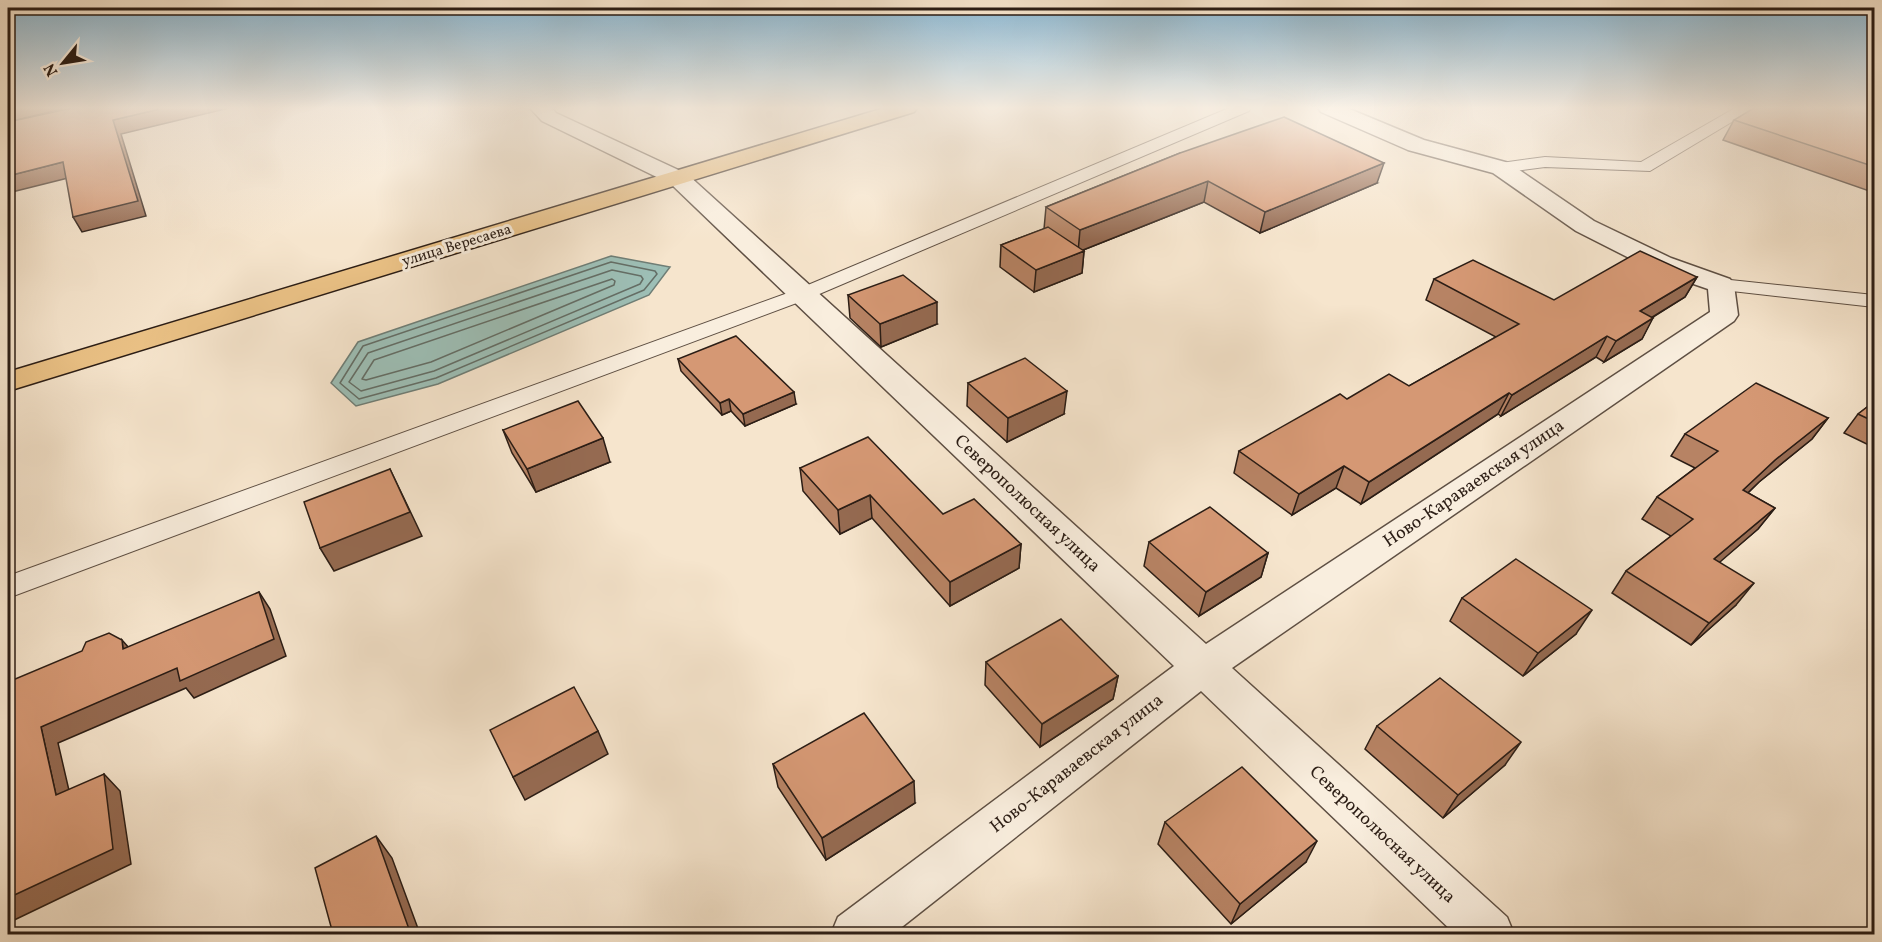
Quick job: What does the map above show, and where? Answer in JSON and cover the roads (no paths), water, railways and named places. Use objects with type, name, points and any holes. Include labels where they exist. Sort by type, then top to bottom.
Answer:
[{"type":"main road","name":"улица Вересаева","points":[[8,382],[766,152]]},
{"type":"street","name":"Северополюсная улица","points":[[622,152],[679,179],[1201,668],[1490,934]]},
{"type":"street","points":[[1442,152],[1501,168],[1585,226],[1662,264],[1721,285]]},
{"type":"street","name":"Ново-Караваевская улица","points":[[855,934],[1201,668],[1724,315],[1721,285]]},
{"type":"lane","points":[[8,587],[803,294],[1139,152]]},
{"type":"lane","points":[[1501,168],[1545,162],[1644,167],[1670,152]]},
{"type":"lane","points":[[1721,285],[1875,301]]},
{"type":"water","points":[[611,256],[670,267],[649,295],[438,384],[356,406],[331,383],[358,342]]}]
